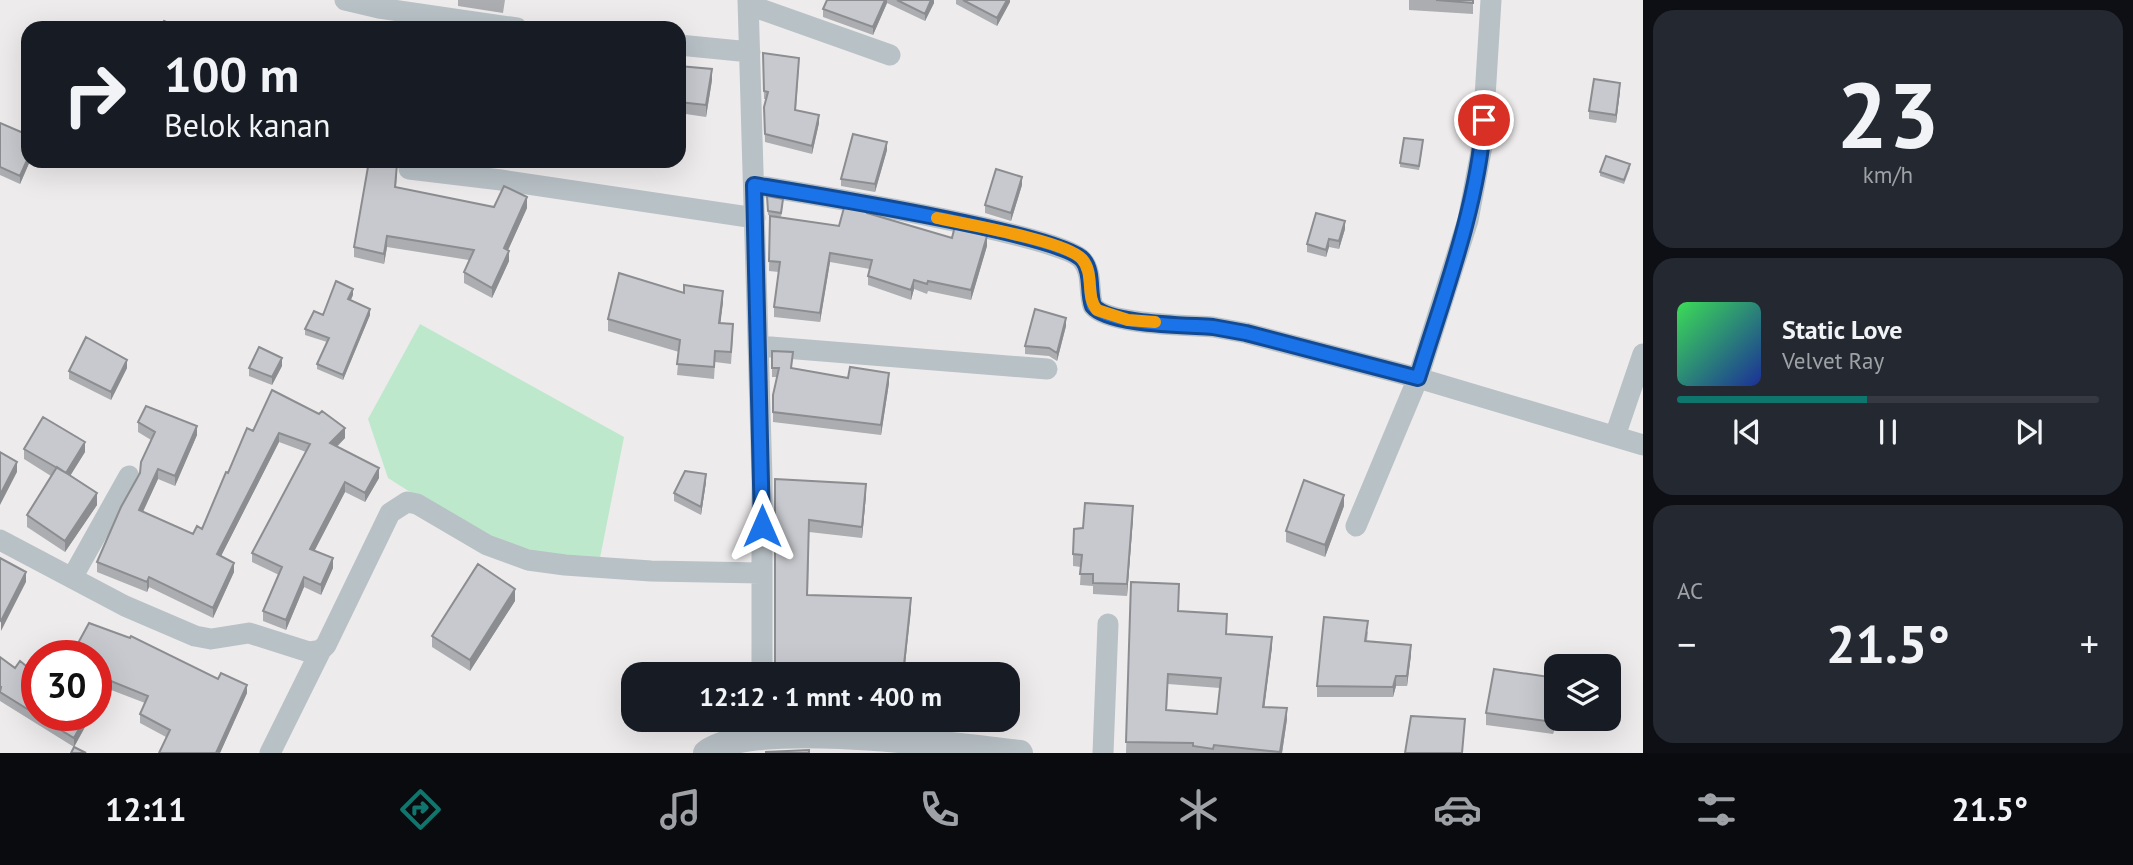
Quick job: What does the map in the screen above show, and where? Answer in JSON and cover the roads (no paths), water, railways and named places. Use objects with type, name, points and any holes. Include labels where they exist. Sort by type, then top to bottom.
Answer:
[{"type":"street","points":[[345,0],[439,9],[488,21]]},
{"type":"street","points":[[1356,526],[1418,378],[1470,207],[1482,146],[1491,0]]},
{"type":"street","points":[[762,662],[762,479],[748,3],[890,55]]},
{"type":"street","points":[[686,46],[750,51]]},
{"type":"street","points":[[409,169],[755,218]]},
{"type":"street","points":[[754,185],[941,219],[1045,242],[1077,255],[1084,262],[1093,306],[1103,313],[1128,320],[1246,333],[1418,378],[1643,445]]},
{"type":"street","points":[[758,346],[1047,369]]},
{"type":"street","points":[[1615,436],[1643,354]]},
{"type":"street","points":[[72,578],[129,476]]},
{"type":"street","points":[[270,753],[321,650],[330,638],[390,513],[401,504],[417,504],[487,545],[528,560],[651,572],[761,573]]},
{"type":"street","points":[[0,540],[125,607],[195,635],[211,639],[248,633],[303,652],[321,650]]},
{"type":"street","points":[[1103,753],[1108,624]]},
{"type":"street","points":[[706,753],[752,732]]},
{"type":"street","points":[[791,732],[866,746],[1020,753]]}]
